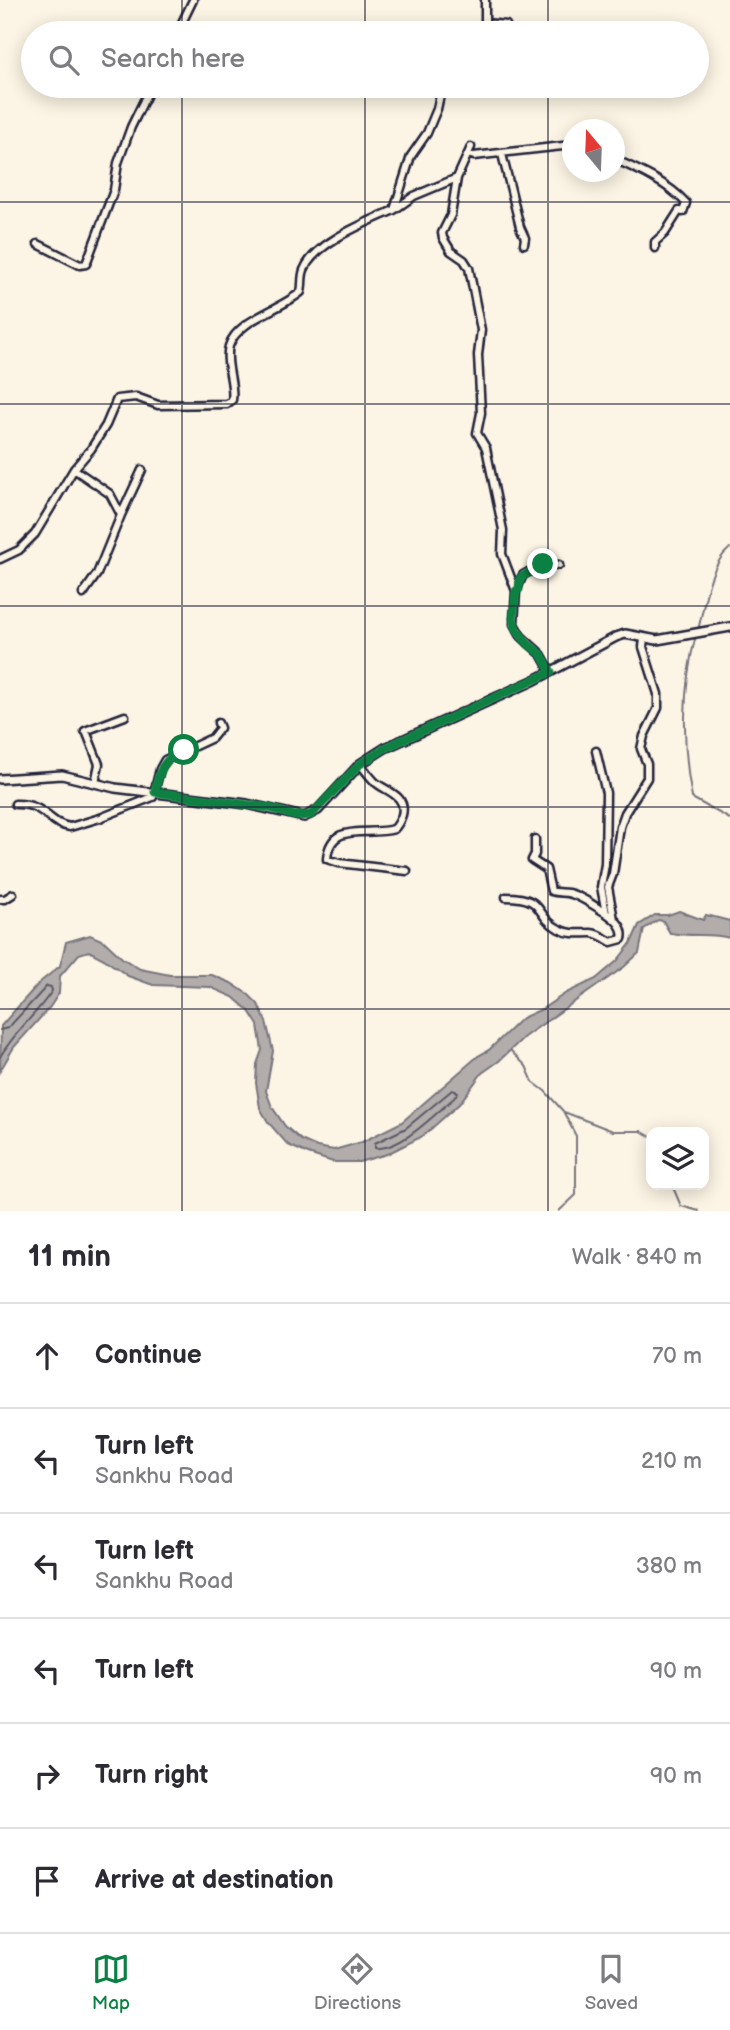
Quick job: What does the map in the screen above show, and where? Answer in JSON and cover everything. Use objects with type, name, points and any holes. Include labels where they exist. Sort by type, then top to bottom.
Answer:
[{"type":"main road","points":[[0,779],[62,775],[115,788],[258,806],[304,817],[318,810],[360,764],[397,741],[551,672],[621,635],[657,640],[727,628]]},
{"type":"street","points":[[183,21],[193,0]]},
{"type":"street","points":[[485,0],[485,21]]},
{"type":"street","points":[[38,244],[80,265],[86,264],[114,190],[118,163],[145,98]]},
{"type":"street","points":[[394,210],[411,156],[427,134],[439,98]]},
{"type":"street","points":[[516,591],[502,554],[503,530],[486,448],[477,433],[481,413],[478,355],[481,330],[469,268],[464,260],[451,251],[442,233],[451,215],[457,178],[470,150],[474,156],[562,146]]},
{"type":"street","points":[[502,154],[525,238],[524,244]]},
{"type":"street","points":[[625,164],[641,171],[686,203],[683,212],[679,211],[665,233],[655,242],[655,248]]},
{"type":"street","points":[[0,559],[13,555],[28,542],[74,469],[106,425],[117,399],[136,397],[158,405],[227,404],[232,400],[228,348],[238,329],[284,305],[301,292],[305,269],[319,252],[344,233],[457,178]]},
{"type":"street","points":[[74,469],[110,494],[121,515]]},
{"type":"street","points":[[83,594],[97,574],[142,470]]},
{"type":"street","points":[[551,672],[541,654],[528,644],[516,629],[513,618],[516,591],[523,575],[545,563],[559,565]]},
{"type":"street","points":[[614,919],[608,887],[616,859],[620,827],[625,813],[648,778],[647,764],[641,749],[644,736],[658,708],[658,694],[643,647],[644,639]]},
{"type":"street","points":[[95,783],[99,764],[85,732],[125,716]]},
{"type":"street","points":[[15,804],[37,806],[61,825],[70,827],[139,804],[153,797],[160,768],[165,760],[212,738],[220,728],[218,723]]},
{"type":"street","points":[[596,751],[606,793],[605,864],[601,887],[606,913]]},
{"type":"street","points":[[360,764],[376,783],[397,796],[402,803],[403,812],[394,830],[344,834],[331,840],[327,859],[339,863],[407,871]]},
{"type":"street","points":[[506,897],[531,900],[561,931],[586,934],[592,932],[611,942],[618,942],[623,937],[614,919],[586,900],[569,893],[551,891],[546,869],[532,860],[535,854],[535,839]]},
{"type":"street","points":[[0,899],[5,900],[13,894]]},
{"type":"water","points":[[679,911],[703,920],[706,915],[730,921],[730,938],[670,933],[663,921],[658,920],[644,929],[639,953],[624,967],[524,1037],[482,1073],[459,1104],[423,1136],[387,1154],[359,1162],[333,1162],[308,1154],[288,1145],[268,1122],[260,1108],[256,1083],[257,1064],[262,1050],[258,1025],[249,1011],[233,997],[210,987],[153,985],[128,976],[89,951],[79,954],[60,976],[59,993],[14,1047],[0,1071],[1,1026],[39,983],[60,966],[66,942],[90,935],[104,941],[122,958],[140,969],[170,975],[212,975],[249,995],[258,1004],[266,1021],[273,1051],[266,1091],[272,1107],[285,1126],[301,1140],[334,1150],[362,1142],[402,1122],[478,1056],[489,1050],[522,1018],[596,979],[617,961],[631,943],[639,925],[655,915],[668,915]]},
{"type":"waterway","points":[[698,630],[712,575],[730,548]]},
{"type":"waterway","points":[[696,635],[688,675],[685,716],[686,758],[692,798],[730,819]]},
{"type":"waterway","points":[[511,1051],[526,1066],[533,1082],[563,1111],[576,1136],[576,1195],[559,1211]]},
{"type":"waterway","points":[[564,1112],[613,1131],[641,1131],[646,1134]]},
{"type":"waterway","points":[[674,1190],[681,1206],[699,1211]]},
{"type":"route","points":[[184,750],[165,760],[158,774],[155,792],[247,804],[295,816],[311,815],[360,764],[385,748],[551,672],[538,650],[528,644],[516,629],[513,618],[520,578],[543,564]]}]
